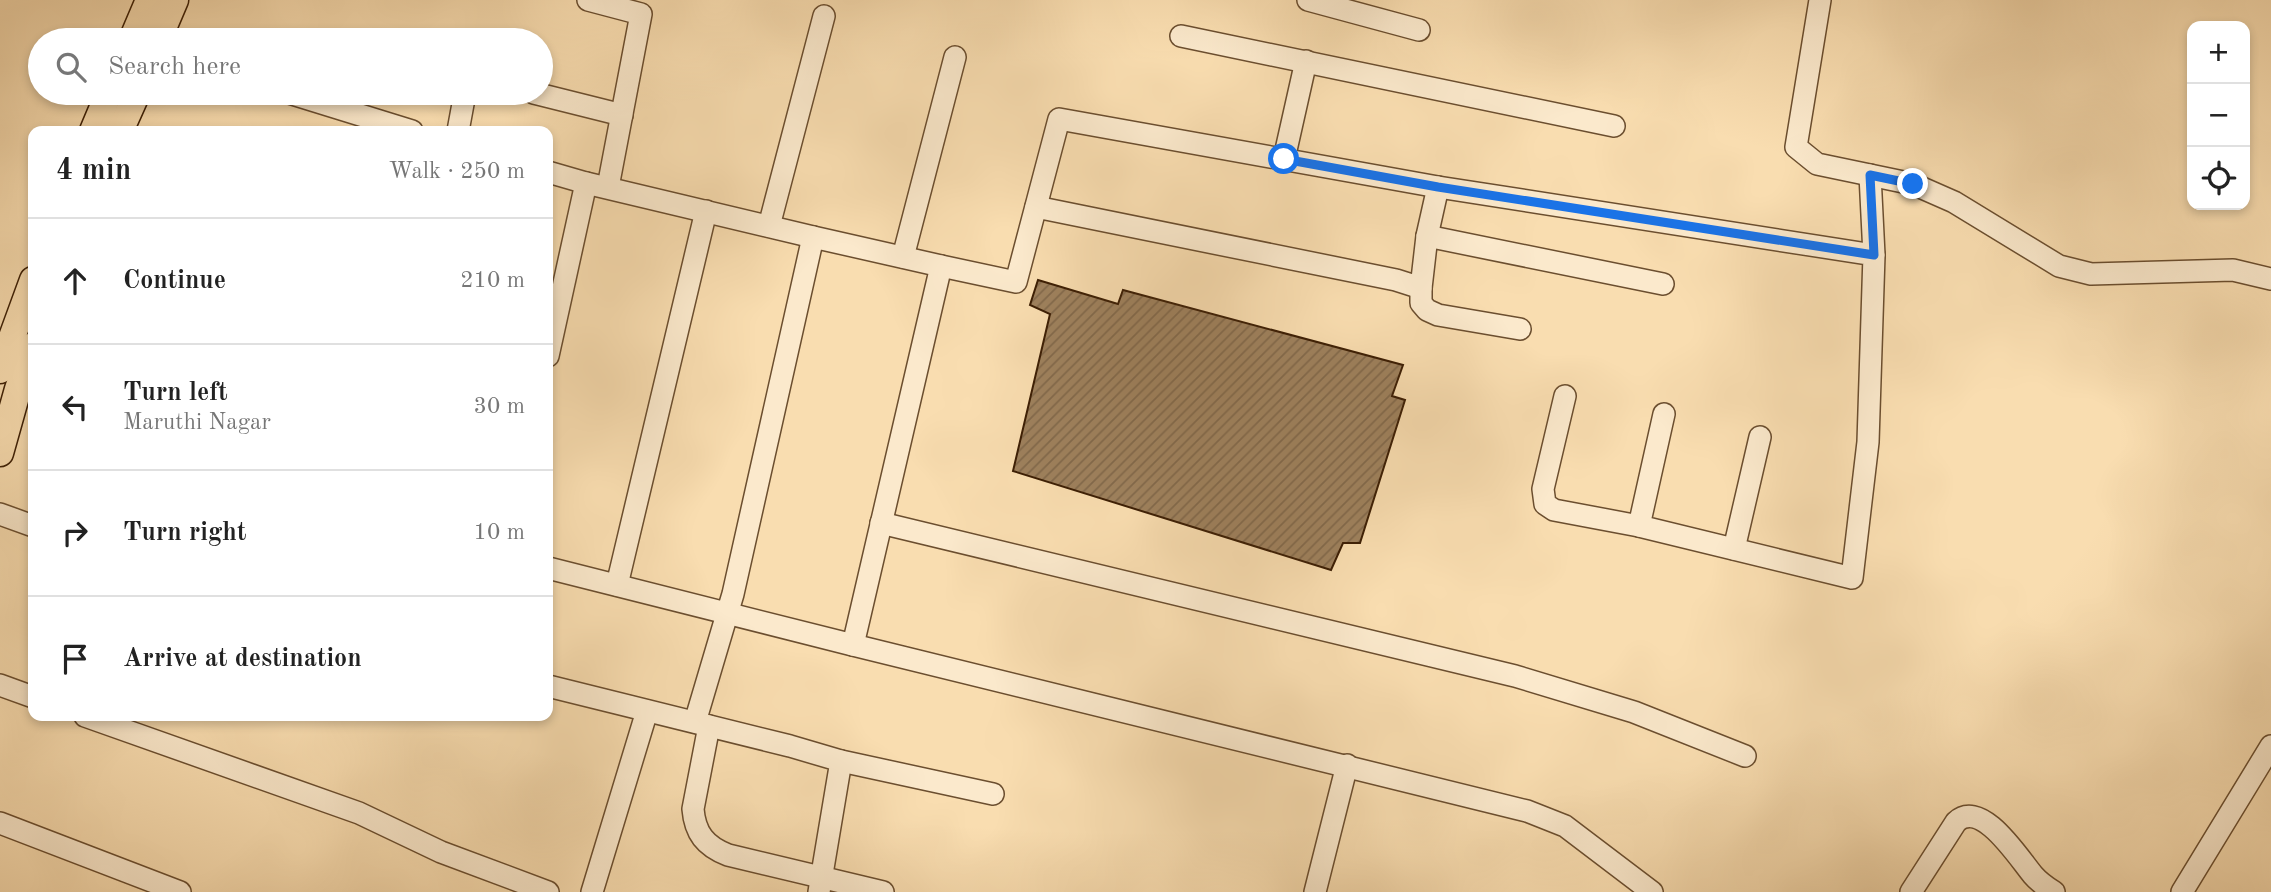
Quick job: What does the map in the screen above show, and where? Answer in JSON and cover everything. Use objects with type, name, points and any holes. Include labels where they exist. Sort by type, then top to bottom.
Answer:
[{"type":"main road","points":[[138,28],[149,0]]},
{"type":"main road","points":[[164,28],[175,0]]},
{"type":"main road","points":[[95,126],[104,105]]},
{"type":"main road","points":[[122,126],[132,105]]},
{"type":"main road","points":[[0,370],[28,294]]},
{"type":"main road","points":[[0,453],[28,360]]},
{"type":"street","points":[[588,0],[641,14],[608,187]]},
{"type":"street","points":[[1308,0],[1419,30]]},
{"type":"street","points":[[1820,0],[1796,147],[1817,164],[1913,184],[2007,233],[2059,266],[2091,274],[2232,270],[2271,279]]},
{"type":"street","points":[[769,226],[824,16]]},
{"type":"street","points":[[1181,36],[1615,127]]},
{"type":"street","points":[[903,257],[955,57]]},
{"type":"street","points":[[1284,159],[1306,61]]},
{"type":"street","points":[[553,98],[622,115]]},
{"type":"street","points":[[328,105],[396,126]]},
{"type":"street","points":[[459,126],[463,105]]},
{"type":"street","points":[[553,173],[813,237],[1016,282],[1059,119],[1438,187],[1874,255]]},
{"type":"street","points":[[1565,396],[1543,489],[1545,504],[1554,510],[1639,526],[1852,578],[1868,442],[1874,255],[1870,175]]},
{"type":"street","points":[[553,333],[586,183]]},
{"type":"street","points":[[1438,187],[1427,236],[1421,303],[1427,310],[1438,315],[1520,329]]},
{"type":"street","points":[[1036,206],[1396,279],[1421,288]]},
{"type":"street","points":[[617,585],[706,211]]},
{"type":"street","points":[[1427,236],[1663,284]]},
{"type":"street","points":[[813,237],[702,724],[692,809],[699,835],[716,850],[821,885],[883,892]]},
{"type":"street","points":[[853,645],[940,266]]},
{"type":"street","points":[[1639,526],[1664,414]]},
{"type":"street","points":[[1734,549],[1760,437]]},
{"type":"street","points":[[0,513],[28,524]]},
{"type":"street","points":[[881,523],[1515,677],[1634,712],[1745,756]]},
{"type":"street","points":[[553,569],[1527,811],[1565,826],[1653,892]]},
{"type":"street","points":[[0,685],[28,695]]},
{"type":"street","points":[[553,687],[841,761],[993,794]]},
{"type":"street","points":[[592,892],[647,712]]},
{"type":"street","points":[[99,721],[359,813],[441,852],[548,892]]},
{"type":"street","points":[[2182,892],[2271,746]]},
{"type":"street","points":[[821,885],[841,761]]},
{"type":"street","points":[[1315,892],[1347,765]]},
{"type":"street","points":[[1911,892],[1956,822],[1962,816],[1970,816],[1985,821],[2034,876],[2054,892]]},
{"type":"street","points":[[0,823],[180,892]]},
{"type":"building","points":[[1038,280],[1118,304],[1123,290],[1403,365],[1392,396],[1405,400],[1360,543],[1343,543],[1331,570],[1013,471],[1050,314],[1030,305]]},
{"type":"route","points":[[1284,159],[1438,187],[1874,255],[1870,175],[1913,184]]}]
